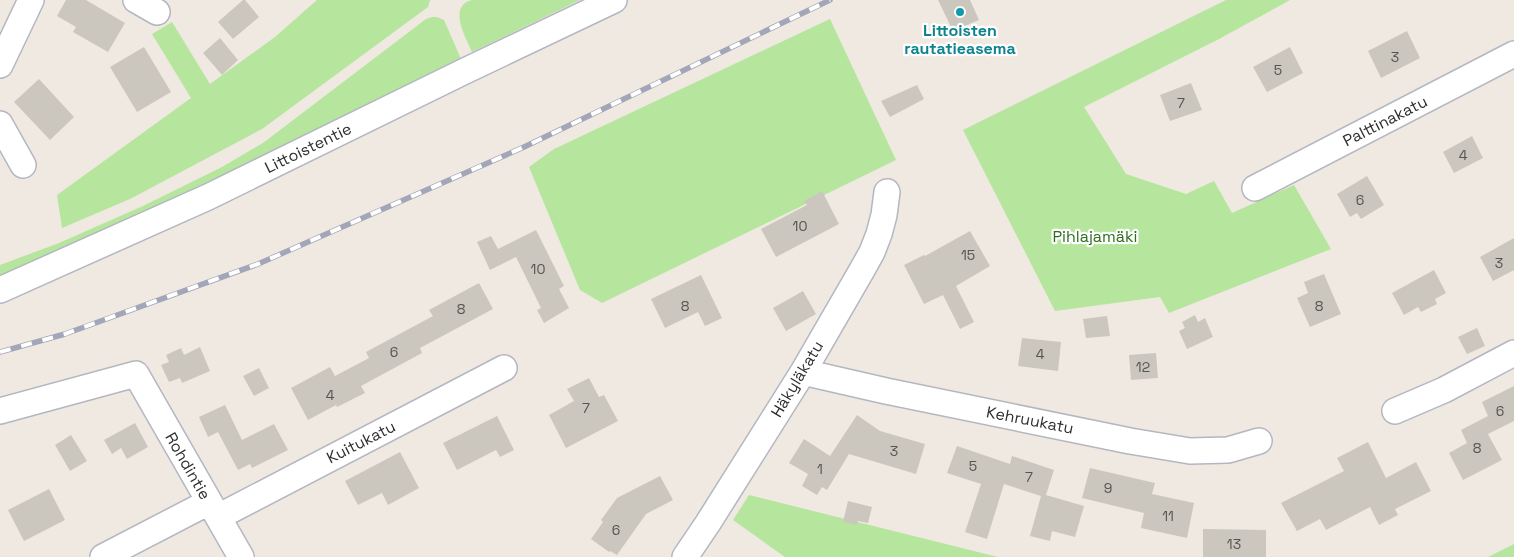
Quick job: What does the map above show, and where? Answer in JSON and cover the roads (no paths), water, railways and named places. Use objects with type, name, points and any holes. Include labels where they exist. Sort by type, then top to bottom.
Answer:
[{"type":"street","points":[[0,65],[31,0]]},
{"type":"street","name":"Littoistentie","points":[[0,290],[208,197],[614,0]]},
{"type":"street","name":"Palttinakatu","points":[[1255,188],[1514,54]]},
{"type":"street","points":[[0,124],[23,165]]},
{"type":"street","name":"Häkyläkatu","points":[[685,557],[803,372],[872,252],[884,215],[887,192]]},
{"type":"street","points":[[1395,411],[1444,390],[1514,353]]},
{"type":"street","name":"Kuitukatu","points":[[103,557],[214,509],[504,368]]},
{"type":"street","name":"Kehruukatu","points":[[803,372],[1130,441],[1190,451],[1228,450],[1259,441]]},
{"type":"street","name":"Rohdintie","points":[[0,411],[136,374],[241,557]]},
{"type":"railway","points":[[0,352],[65,334],[258,264],[524,147],[830,0]]},
{"type":"place","name":"Littoisten rautatieasema","points":[[960,12]]},
{"type":"park label","name":"Pihlajamäki","points":[[1095,236]]}]
